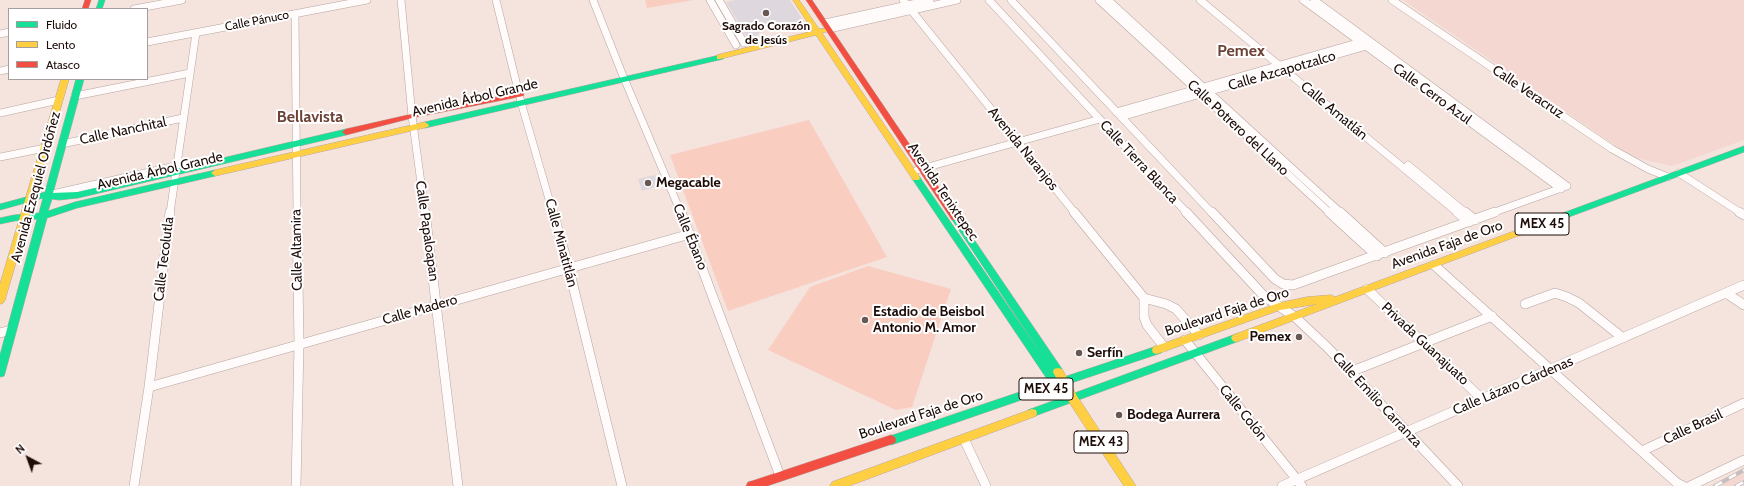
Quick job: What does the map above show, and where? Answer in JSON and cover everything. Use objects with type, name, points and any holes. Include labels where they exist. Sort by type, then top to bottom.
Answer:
[{"type":"main road","name":"Avenida Tenixtepec","points":[[796,0],[972,261],[1061,383]]},
{"type":"main road","name":"Avenida Tenixtepec","points":[[809,0],[982,258],[1061,383],[1069,400]]},
{"type":"main road","name":"Avenida Árbol Grande","points":[[0,221],[24,217],[43,216],[75,205],[413,127],[520,98],[622,75],[740,44],[827,26]]},
{"type":"main road","name":"Avenida Árbol Grande","points":[[622,75],[728,55],[815,28]]},
{"type":"main road","name":"Avenida Ezequiel Ordóñez","points":[[0,300],[4,276],[24,217],[65,80]]},
{"type":"main road","name":"Avenida Ezequiel Ordóñez","points":[[0,373],[3,347],[11,330],[80,80]]},
{"type":"main road","points":[[859,94],[870,91]]},
{"type":"main road","name":"Avenida Árbol Grande","points":[[0,207],[29,200],[35,197],[48,195],[68,197],[176,169],[412,116],[520,98]]},
{"type":"main road","name":"Avenida Faja de Oro","points":[[1340,300],[1744,149]]},
{"type":"main road","points":[[972,261],[982,258]]},
{"type":"main road","name":"Boulevard Faja de Oro","points":[[752,486],[1061,383],[1279,307],[1325,299],[1340,300]]},
{"type":"main road","name":"Boulevard Faja de Oro","points":[[836,486],[1195,352],[1340,300]]},
{"type":"main road","name":"MEX 43","points":[[1069,400],[1130,486]]},
{"type":"main road","points":[[759,486],[780,476]]},
{"type":"street","points":[[139,8],[182,0]]},
{"type":"street","name":"Calle Pánuco","points":[[148,42],[367,0]]},
{"type":"street","name":"Calle Papaloapan","points":[[401,0],[413,127],[437,305],[458,486]]},
{"type":"street","name":"Calle Minatitlán","points":[[496,0],[520,98],[569,269],[622,486]]},
{"type":"street","name":"Calle Ébano","points":[[593,0],[622,75],[690,234],[780,476]]},
{"type":"street","points":[[710,0],[740,44]]},
{"type":"street","points":[[719,0],[740,44]]},
{"type":"street","name":"Avenida Árbol Grande","points":[[827,26],[930,0]]},
{"type":"street","name":"Avenida Árbol Grande","points":[[907,5],[957,0]]},
{"type":"street","name":"Calle Tierra Blanca","points":[[989,0],[1264,296],[1295,317]]},
{"type":"street","points":[[1011,0],[1275,280],[1283,284],[1293,285],[1472,221]]},
{"type":"street","name":"Calle Potrero del Llano","points":[[1099,0],[1202,91],[1381,254]]},
{"type":"street","name":"Calle Potrero del Llano","points":[[1108,0],[1202,91]]},
{"type":"street","name":"Calle Amatlán","points":[[1200,0],[1472,221]]},
{"type":"street","name":"Calle Amatlán","points":[[1208,0],[1284,67]]},
{"type":"street","name":"Calle Cerro Azul","points":[[1303,0],[1367,43],[1564,188],[1472,221]]},
{"type":"street","name":"Calle Cerro Azul","points":[[1314,0],[1367,43]]},
{"type":"street","name":"Calle Veracruz","points":[[1392,0],[1612,149],[1668,177]]},
{"type":"street","name":"Avenida Naranjos","points":[[907,5],[1144,298]]},
{"type":"street","name":"Calle Altamira","points":[[295,14],[299,344],[296,486]]},
{"type":"street","name":"Calle Tecolutla","points":[[134,486],[149,386],[174,183],[196,33]]},
{"type":"street","name":"Calle Azcapotzalco","points":[[1119,115],[1367,43]]},
{"type":"street","points":[[75,96],[190,73]]},
{"type":"street","points":[[0,112],[59,100]]},
{"type":"street","name":"Calle Nanchital","points":[[62,144],[183,118]]},
{"type":"street","points":[[912,171],[1100,119]]},
{"type":"street","points":[[0,157],[45,148]]},
{"type":"street","points":[[1678,173],[1744,215]]},
{"type":"street","name":"Calle Madero","points":[[149,386],[690,234]]},
{"type":"street","points":[[1434,265],[1677,483],[1683,486]]},
{"type":"street","name":"Calle Lázaro Cárdenas","points":[[1282,486],[1299,483],[1407,432],[1744,285]]},
{"type":"street","name":"Privada Guanajuato","points":[[1367,289],[1482,399]]},
{"type":"street","points":[[1526,304],[1555,293],[1568,297],[1580,303],[1623,338]]},
{"type":"street","points":[[1726,293],[1744,305]]},
{"type":"street","points":[[1164,347],[1144,317],[1144,298],[1166,304],[1176,309],[1199,335]]},
{"type":"street","points":[[1350,372],[1492,316]]},
{"type":"street","name":"Calle Emilio Carranza","points":[[1295,317],[1328,348],[1458,486]]},
{"type":"street","points":[[0,333],[11,330]]},
{"type":"street","name":"Calle Colón","points":[[1185,340],[1299,483]]},
{"type":"street","name":"Calle Brasil","points":[[1642,451],[1744,403]]},
{"type":"street","points":[[964,439],[986,486]]},
{"type":"street","points":[[1690,486],[1744,460]]},
{"type":"shaded area","points":[[645,0],[694,0],[647,8]]},
{"type":"shaded area","points":[[1403,0],[1744,0],[1744,140],[1672,166],[1632,157]]},
{"type":"shaded area","points":[[809,120],[887,257],[728,311],[670,155]]},
{"type":"shaded area","name":"Estadio de Beisbol Antonio M. Amor","points":[[868,266],[951,289],[912,407],[896,410],[768,350],[810,287]]},
{"type":"shaded area","points":[[1744,468],[1744,486],[1709,486],[1711,485]]},
{"type":"building","name":"Sagrado Corazón de Jesús","points":[[735,0],[790,0],[806,25],[795,28],[787,25],[775,25],[763,29],[755,38],[748,39],[726,2]]},
{"type":"building","name":"Megacable","points":[[655,175],[659,186],[642,191],[638,179]]},
{"type":"railway","points":[[1715,486],[1744,470]]},
{"type":"railway","points":[[1736,486],[1744,482]]},
{"type":"traffic: fast","points":[[99,8],[102,0]]},
{"type":"traffic: fast","points":[[425,125],[720,57]]},
{"type":"traffic: fast","points":[[0,373],[80,80]]},
{"type":"traffic: fast","points":[[0,207],[29,200],[42,195],[59,197],[78,195],[346,132]]},
{"type":"traffic: fast","points":[[1520,232],[1744,149]]},
{"type":"traffic: fast","points":[[0,221],[14,218],[43,216],[75,205],[215,173]]},
{"type":"traffic: fast","points":[[916,178],[1060,391]]},
{"type":"traffic: fast","points":[[955,218],[1058,372]]},
{"type":"traffic: fast","points":[[1032,413],[1236,338]]},
{"type":"traffic: fast","points":[[891,440],[1157,350]]},
{"type":"traffic: slow","points":[[796,0],[916,178]]},
{"type":"traffic: slow","points":[[720,57],[829,29]]},
{"type":"traffic: slow","points":[[0,300],[65,80]]},
{"type":"traffic: slow","points":[[215,173],[425,125]]},
{"type":"traffic: slow","points":[[1236,338],[1520,232]]},
{"type":"traffic: slow","points":[[1157,350],[1279,307],[1307,301],[1331,299]]},
{"type":"traffic: slow","points":[[1058,372],[1073,399],[1130,486]]},
{"type":"traffic: slow","points":[[836,486],[1032,413]]},
{"type":"traffic: jam","points":[[85,8],[88,0]]},
{"type":"traffic: jam","points":[[809,0],[955,218]]},
{"type":"traffic: jam","points":[[346,132],[412,116],[520,94]]},
{"type":"traffic: jam","points":[[752,486],[891,440]]},
{"type":"place","name":"Sagrado Corazón de Jesús","points":[[766,13]]},
{"type":"place","name":"Megacable","points":[[648,183]]},
{"type":"place","name":"Estadio de Beisbol Antonio M. Amor","points":[[865,320]]},
{"type":"place","name":"Pemex","points":[[1299,337]]},
{"type":"place","name":"Serfín","points":[[1079,353]]},
{"type":"place","name":"Bodega Aurrera","points":[[1119,415]]},
{"type":"district","name":"Pemex","points":[[1241,51]]},
{"type":"district","name":"Bellavista","points":[[310,117]]}]
